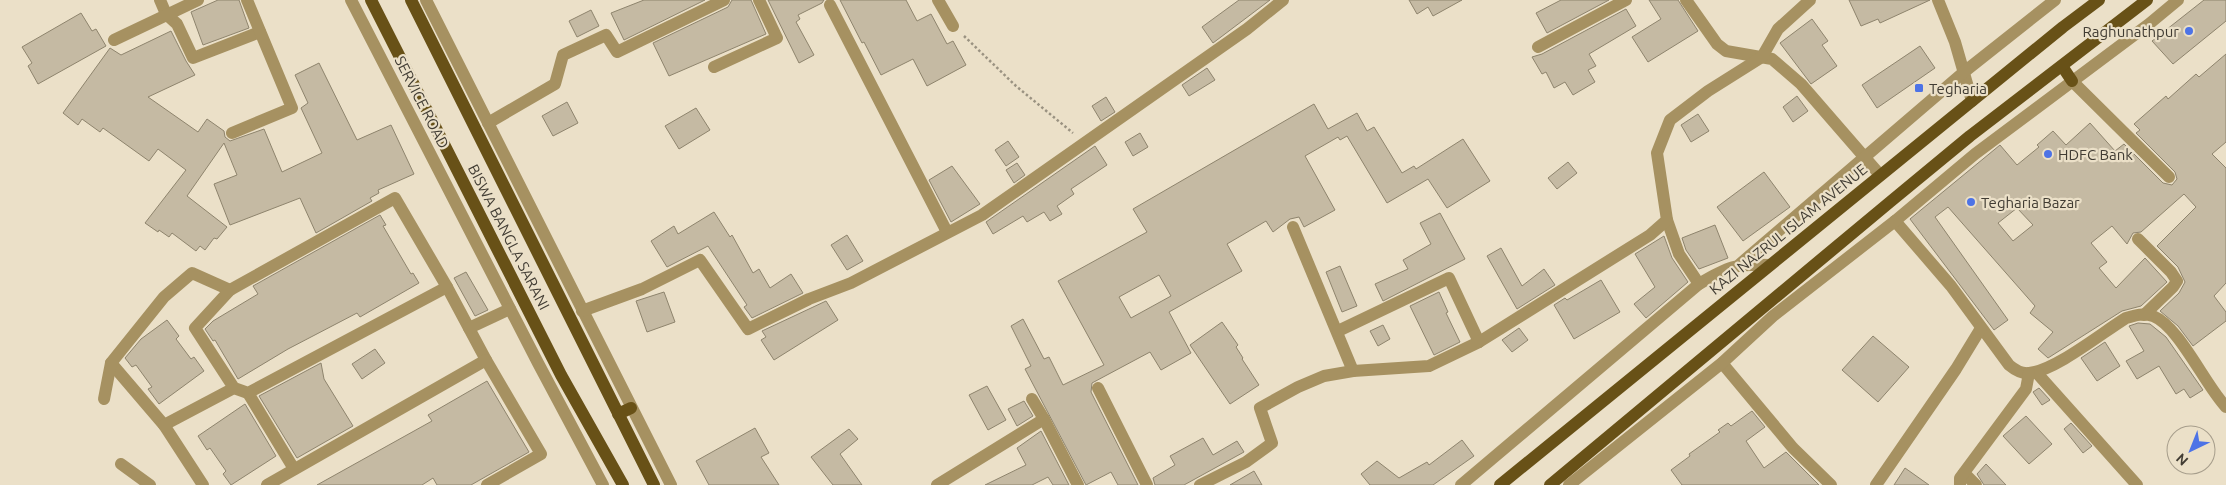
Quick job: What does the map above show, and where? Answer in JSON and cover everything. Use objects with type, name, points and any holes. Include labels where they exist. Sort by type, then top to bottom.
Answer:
[{"type":"main road","name":"BISWA BANGLA SARANI","points":[[370,0],[561,375],[624,485]]},
{"type":"main road","name":"BISWA BANGLA SARANI","points":[[410,0],[651,480]]},
{"type":"main road","name":"KAZI NAZRUL ISLAM AVENUE","points":[[1500,485],[1880,175],[2099,0]]},
{"type":"main road","points":[[1550,485],[1784,288],[1970,136],[2147,0]]},
{"type":"main road","points":[[2062,66],[2072,81]]},
{"type":"main road","points":[[618,414],[631,408]]},
{"type":"street","points":[[160,0],[166,14],[177,24],[193,58],[260,32]]},
{"type":"street","points":[[114,40],[198,0]]},
{"type":"street","points":[[232,133],[292,108],[246,0]]},
{"type":"street","name":"SERVICE ROAD","points":[[351,0],[603,485]]},
{"type":"street","points":[[426,0],[631,408],[672,485]]},
{"type":"street","points":[[488,124],[555,84],[563,55],[606,35],[617,52],[724,0]]},
{"type":"street","points":[[714,68],[777,38],[759,0]]},
{"type":"street","points":[[938,0],[953,26]]},
{"type":"street","points":[[582,311],[642,290],[700,260],[748,329],[809,298],[851,283],[982,215],[1247,30],[1283,0]]},
{"type":"street","points":[[1538,47],[1626,0]]},
{"type":"street","points":[[1686,0],[1717,44],[1726,51],[1772,59],[1801,84],[1880,175]]},
{"type":"street","points":[[1700,284],[1679,254],[1667,220],[1657,153],[1670,120],[1708,90],[1762,57],[1778,29],[1810,0]]},
{"type":"street","points":[[1938,0],[1955,42],[1972,101]]},
{"type":"street","points":[[1570,485],[1722,363],[1773,316],[1895,221],[1975,154],[2149,24],[2178,0]]},
{"type":"street","points":[[1461,485],[1700,284],[1721,271],[1740,264],[1864,156],[1964,72],[2053,1]]},
{"type":"street","points":[[830,5],[947,232]]},
{"type":"street","points":[[2072,81],[2169,177]]},
{"type":"street","points":[[294,469],[248,393],[234,388],[195,328],[230,290],[395,198],[447,286],[486,360],[541,454],[487,485]]},
{"type":"street","points":[[1200,485],[1246,462],[1272,443],[1260,408],[1324,376],[1353,371],[1429,366],[1479,342],[1650,235],[1667,220]]},
{"type":"street","points":[[1895,221],[1951,286],[1980,328],[2015,371],[2032,372],[2062,359],[2126,318],[2139,314],[2153,316],[2178,338],[2214,394],[2226,407]]},
{"type":"street","points":[[1293,227],[1338,331],[1353,371]]},
{"type":"street","points":[[2138,239],[2171,272],[2177,281],[2144,315]]},
{"type":"street","points":[[1740,264],[1770,265]]},
{"type":"street","points":[[104,400],[111,363],[164,297],[192,273],[230,290]]},
{"type":"street","points":[[1338,331],[1449,278],[1479,342]]},
{"type":"street","points":[[248,393],[447,286]]},
{"type":"street","points":[[469,328],[510,309]]},
{"type":"street","points":[[1876,485],[1956,369],[1980,328]]},
{"type":"street","points":[[267,485],[282,482],[294,469],[486,360]]},
{"type":"street","points":[[111,363],[164,425],[203,485]]},
{"type":"street","points":[[1722,363],[1793,448],[1831,485]]},
{"type":"street","points":[[1976,485],[1962,479],[2026,389],[2032,372]]},
{"type":"street","points":[[2032,372],[2137,485]]},
{"type":"street","points":[[164,425],[234,388]]},
{"type":"street","points":[[1098,388],[1147,485]]},
{"type":"street","points":[[1032,399],[1078,485]]},
{"type":"street","points":[[937,485],[1044,419]]},
{"type":"street","points":[[121,464],[150,485]]},
{"type":"path","points":[[953,26],[1016,86],[1084,142]]},
{"type":"building","points":[[218,0],[239,0],[249,28],[203,45],[191,12]]},
{"type":"building","points":[[644,0],[705,0],[624,40],[611,13]]},
{"type":"building","points":[[732,0],[751,0],[766,34],[669,76],[653,43],[728,7]]},
{"type":"building","points":[[768,0],[824,0],[822,3],[798,15],[800,19],[796,22],[814,55],[799,63]]},
{"type":"building","points":[[840,0],[906,0],[917,21],[931,14],[947,44],[953,41],[966,65],[927,86],[913,59],[881,75]]},
{"type":"building","points":[[1239,0],[1270,0],[1213,43],[1202,27]]},
{"type":"building","points":[[1409,0],[1462,0],[1433,16],[1428,7],[1417,14]]},
{"type":"building","points":[[1561,0],[1609,0],[1547,33],[1536,13]]},
{"type":"building","points":[[1649,0],[1678,0],[1698,31],[1648,62],[1632,37],[1661,19]]},
{"type":"building","points":[[1849,0],[1930,0],[1880,23],[1878,19],[1861,26]]},
{"type":"building","name":"Raghunathpur","points":[[2204,0],[2226,0],[2226,21],[2173,64],[2152,41]]},
{"type":"building","points":[[1626,9],[1636,26],[1589,54],[1596,66],[1588,70],[1595,82],[1573,95],[1565,82],[1554,88],[1546,72],[1542,74],[1532,57],[1542,54]]},
{"type":"building","points":[[591,10],[599,26],[577,37],[569,21]]},
{"type":"building","points":[[81,13],[92,31],[96,29],[106,46],[38,84],[28,66],[32,63],[22,47]]},
{"type":"building","points":[[1812,19],[1828,41],[1822,45],[1837,66],[1811,84],[1780,43]]},
{"type":"building","points":[[171,31],[195,75],[148,97],[198,132],[207,119],[224,131],[225,137],[230,141],[264,129],[282,172],[322,153],[301,108],[308,103],[295,75],[319,63],[357,140],[391,125],[414,174],[378,190],[379,193],[370,198],[372,201],[316,233],[300,198],[230,225],[214,184],[237,175],[224,143],[187,196],[227,227],[217,239],[214,238],[205,250],[200,246],[196,251],[172,233],[169,237],[159,230],[158,232],[145,223],[186,170],[158,149],[149,161],[103,128],[100,132],[82,119],[78,125],[63,113],[110,48],[121,55]]},
{"type":"building","points":[[1920,46],[1935,68],[1877,108],[1862,85]]},
{"type":"building","points":[[2226,54],[2226,142],[2212,154],[2226,168],[2226,283],[2214,296],[2226,312],[2226,321],[2193,346],[2178,326],[2160,311],[2179,293],[2185,282],[2178,267],[2157,246],[2196,207],[2184,194],[2141,232],[2133,233],[2127,244],[2112,226],[2091,243],[2107,262],[2099,268],[2116,288],[2145,258],[2167,282],[2141,306],[2122,311],[2048,358],[2038,349],[2053,332],[2030,313],[2035,306],[1948,207],[1935,217],[2008,320],[1994,330],[1910,219],[2000,145],[2017,165],[2039,147],[2037,145],[2053,131],[2066,145],[2090,123],[2115,151],[2124,144],[2163,183],[2172,185],[2177,179],[2175,172],[2136,133],[2140,130],[2134,124],[2166,96],[2168,99],[2196,74],[2199,77]],"holes":[[[2017,208],[2033,225],[2013,241],[1998,223]]]},
{"type":"building","points":[[1207,68],[1215,80],[1189,96],[1182,85]]},
{"type":"building","points":[[1797,96],[1808,111],[1793,122],[1783,107]]},
{"type":"building","points":[[1106,97],[1115,112],[1101,121],[1092,106]]},
{"type":"building","points":[[567,102],[578,123],[553,136],[542,116]]},
{"type":"building","points":[[1314,104],[1328,129],[1357,113],[1367,131],[1374,127],[1402,173],[1414,166],[1416,169],[1463,139],[1490,181],[1447,208],[1428,179],[1387,203],[1347,136],[1340,140],[1338,137],[1305,156],[1335,210],[1304,227],[1299,217],[1290,219],[1273,232],[1266,221],[1227,244],[1242,271],[1169,312],[1191,353],[1161,370],[1150,352],[1092,383],[1091,392],[1138,485],[1118,485],[1111,472],[1086,485],[1025,369],[1031,366],[1011,326],[1023,319],[1044,359],[1049,357],[1063,385],[1104,365],[1058,281],[1147,232],[1133,209]],"holes":[[[1159,275],[1171,296],[1131,318],[1119,297]]]},
{"type":"building","points":[[696,108],[710,130],[679,149],[665,126]]},
{"type":"building","points":[[1698,114],[1709,131],[1691,142],[1681,125]]},
{"type":"building","points":[[1140,133],[1148,147],[1133,156],[1125,142]]},
{"type":"building","points":[[1008,141],[1019,157],[1006,166],[995,150]]},
{"type":"building","points":[[1095,146],[1107,165],[1071,189],[1074,194],[1057,206],[1062,214],[1050,221],[1044,212],[1027,222],[1023,216],[993,234],[986,222]]},
{"type":"building","points":[[1568,162],[1577,173],[1557,189],[1548,178]]},
{"type":"building","points":[[1017,163],[1025,175],[1014,183],[1006,170]]},
{"type":"building","points":[[952,166],[980,204],[951,222],[929,180]]},
{"type":"building","points":[[1764,172],[1790,207],[1743,241],[1717,207]]},
{"type":"building","points":[[714,212],[730,237],[732,235],[753,273],[759,269],[770,288],[791,274],[803,293],[752,318],[744,307],[747,305],[708,246],[667,267],[651,241],[674,226],[678,234]]},
{"type":"building","points":[[1440,213],[1465,259],[1383,301],[1375,284],[1408,269],[1403,260],[1431,244],[1420,223]]},
{"type":"building","points":[[380,215],[386,225],[383,226],[411,274],[413,273],[419,283],[360,317],[357,313],[288,349],[238,379],[215,340],[213,341],[205,329],[213,321],[258,294],[253,286]]},
{"type":"building","points":[[1715,225],[1728,258],[1699,269],[1686,250],[1682,238]]},
{"type":"building","points":[[847,235],[863,261],[847,270],[831,245]]},
{"type":"building","points":[[1664,236],[1672,258],[1688,282],[1646,318],[1634,304],[1655,287],[1635,254]]},
{"type":"building","points":[[1501,248],[1522,286],[1544,269],[1555,285],[1517,309],[1487,256]]},
{"type":"building","points":[[1340,266],[1357,306],[1342,312],[1326,272]]},
{"type":"building","points":[[466,272],[488,310],[475,316],[454,278]]},
{"type":"building","points":[[1601,280],[1620,312],[1574,339],[1554,305],[1565,298],[1567,300]]},
{"type":"building","points":[[664,292],[675,322],[647,332],[636,301]]},
{"type":"building","points":[[1439,292],[1448,312],[1446,313],[1460,342],[1434,355],[1410,306]]},
{"type":"building","points":[[826,301],[838,320],[774,360],[761,340],[766,337],[762,331]]},
{"type":"building","points":[[167,320],[179,336],[176,339],[191,359],[194,357],[204,371],[159,404],[148,389],[152,387],[136,365],[132,367],[125,358],[141,339]]},
{"type":"building","points":[[1222,322],[1238,345],[1236,347],[1242,359],[1259,385],[1230,404],[1190,345]]},
{"type":"building","points":[[2138,323],[2150,324],[2166,337],[2203,390],[2190,398],[2184,389],[2176,394],[2159,366],[2137,379],[2126,361],[2144,351],[2129,326]]},
{"type":"building","points":[[1383,325],[1390,339],[1378,346],[1370,331]]},
{"type":"building","points":[[1519,328],[1528,340],[1512,352],[1502,340]]},
{"type":"building","points":[[1873,336],[1909,367],[1878,402],[1842,370]]},
{"type":"building","points":[[2105,342],[2120,366],[2097,381],[2081,358]]},
{"type":"building","points":[[375,349],[385,363],[362,379],[352,364]]},
{"type":"building","points":[[321,363],[324,379],[353,426],[297,458],[259,396]]},
{"type":"building","points":[[487,381],[529,452],[471,485],[437,485],[433,478],[422,485],[317,485],[432,421],[428,415]]},
{"type":"building","points":[[987,386],[1006,420],[988,430],[969,395]]},
{"type":"building","points":[[2039,388],[2050,400],[2042,405],[2033,392]]},
{"type":"building","points":[[1024,401],[1033,416],[1017,426],[1008,409]]},
{"type":"building","points":[[245,404],[276,456],[231,485],[223,474],[226,471],[210,448],[207,450],[198,436]]},
{"type":"building","points":[[1752,411],[1765,427],[1746,441],[1764,468],[1786,452],[1819,485],[1682,485],[1671,470],[1690,456],[1689,454],[1720,432],[1718,430],[1728,423],[1731,426]]},
{"type":"building","points":[[2026,416],[2052,444],[2029,464],[2003,436]]},
{"type":"building","points":[[2071,423],[2092,446],[2083,453],[2064,429]]},
{"type":"building","points":[[755,428],[769,453],[761,457],[779,485],[709,485],[696,461]]},
{"type":"building","points":[[849,429],[858,439],[840,454],[862,485],[833,485],[811,457]]},
{"type":"building","points":[[1041,431],[1069,485],[1053,485],[1048,477],[1032,485],[985,485],[1026,465],[1017,448]]},
{"type":"building","points":[[1203,438],[1213,455],[1237,441],[1244,452],[1184,485],[1155,485],[1153,478],[1175,465],[1170,456]]},
{"type":"building","points":[[1462,440],[1474,456],[1433,485],[1370,485],[1361,474],[1377,461],[1399,478],[1427,462],[1429,465]]},
{"type":"building","points":[[1986,464],[2006,485],[1984,485],[1977,474]]},
{"type":"building","points":[[1905,468],[1929,485],[1894,485]]},
{"type":"building","points":[[1254,471],[1262,485],[1230,485]]},
{"type":"place","name":"Raghunathpur","points":[[2189,31]]},
{"type":"place","name":"Tegharia","points":[[1919,88]]},
{"type":"place","name":"HDFC Bank","points":[[2048,154]]},
{"type":"place","name":"Tegharia Bazar","points":[[1971,202]]}]
